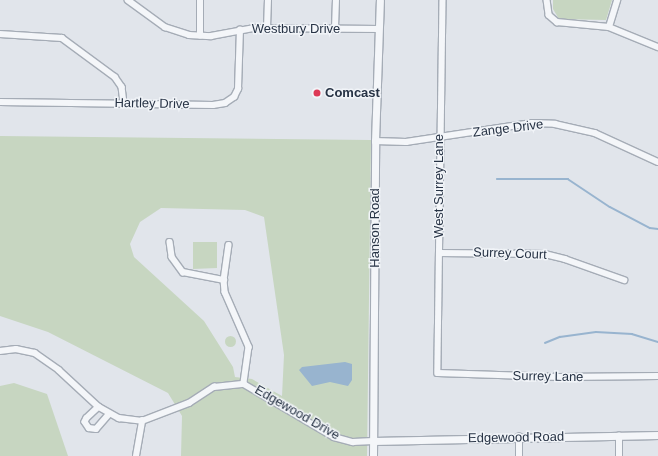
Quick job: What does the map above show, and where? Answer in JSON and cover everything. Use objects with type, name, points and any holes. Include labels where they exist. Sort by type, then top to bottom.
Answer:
[{"type":"street","name":"Westbury Drive","points":[[128,0],[165,27],[179,33],[200,36],[240,30],[267,28],[379,29]]},
{"type":"street","points":[[200,0],[200,36]]},
{"type":"street","points":[[267,28],[268,0]]},
{"type":"street","points":[[335,28],[336,0]]},
{"type":"street","name":"Hanson Road","points":[[373,456],[375,141],[380,0]]},
{"type":"street","name":"West Surrey Lane","points":[[438,373],[443,0]]},
{"type":"street","points":[[548,0],[550,15],[557,22],[609,27],[658,47]]},
{"type":"street","points":[[609,27],[617,0]]},
{"type":"street","name":"Hartley Drive","points":[[0,102],[213,105],[230,100],[236,93],[239,84],[240,30]]},
{"type":"street","points":[[0,34],[62,38],[120,82],[124,103]]},
{"type":"street","name":"Zange Drive","points":[[375,141],[406,142],[440,139],[527,124],[555,124],[595,133],[658,162]]},
{"type":"street","points":[[170,242],[172,257],[183,272],[224,280]]},
{"type":"street","points":[[0,351],[16,349],[35,352],[59,370],[99,407],[109,414],[130,421],[142,421],[189,403],[214,387],[244,384],[249,352],[228,302],[224,280],[229,245]]},
{"type":"street","name":"Surrey Court","points":[[439,253],[545,254],[565,259],[624,280]]},
{"type":"street","name":"Surrey Lane","points":[[438,373],[559,377],[658,376]]},
{"type":"street","name":"Edgewood Drive","points":[[244,384],[334,437],[352,442],[373,441]]},
{"type":"street","points":[[99,407],[87,418],[85,422],[89,428],[96,429],[109,414]]},
{"type":"street","points":[[136,456],[142,421]]},
{"type":"street","name":"Edgewood Road","points":[[373,441],[658,435]]},
{"type":"street","points":[[619,436],[619,456]]},
{"type":"street","points":[[519,437],[519,456]]},
{"type":"green space","points":[[553,0],[612,0],[606,20],[559,19],[553,9]]},
{"type":"green space","points":[[0,136],[371,140],[367,456],[181,456],[182,416],[168,393],[48,332],[0,316]],"holes":[[[161,208],[245,210],[264,217],[284,355],[282,396],[252,379],[235,377],[233,367],[204,321],[134,257],[130,244],[140,222]]]},
{"type":"green space","points":[[193,242],[217,242],[217,268],[193,269]]},
{"type":"green space","points":[[228,336],[232,336],[234,337],[234,345],[228,346],[225,343],[225,339]]},
{"type":"green space","points":[[14,383],[47,394],[68,456],[0,456],[0,386]]},
{"type":"water","points":[[345,362],[352,364],[352,380],[348,386],[330,382],[312,386],[299,370],[302,367]]},
{"type":"waterway","points":[[497,179],[568,179],[610,207],[650,228],[658,229]]},
{"type":"waterway","points":[[545,343],[560,337],[596,332],[632,334],[658,342]]},
{"type":"place","name":"Comcast","points":[[317,93]]}]
